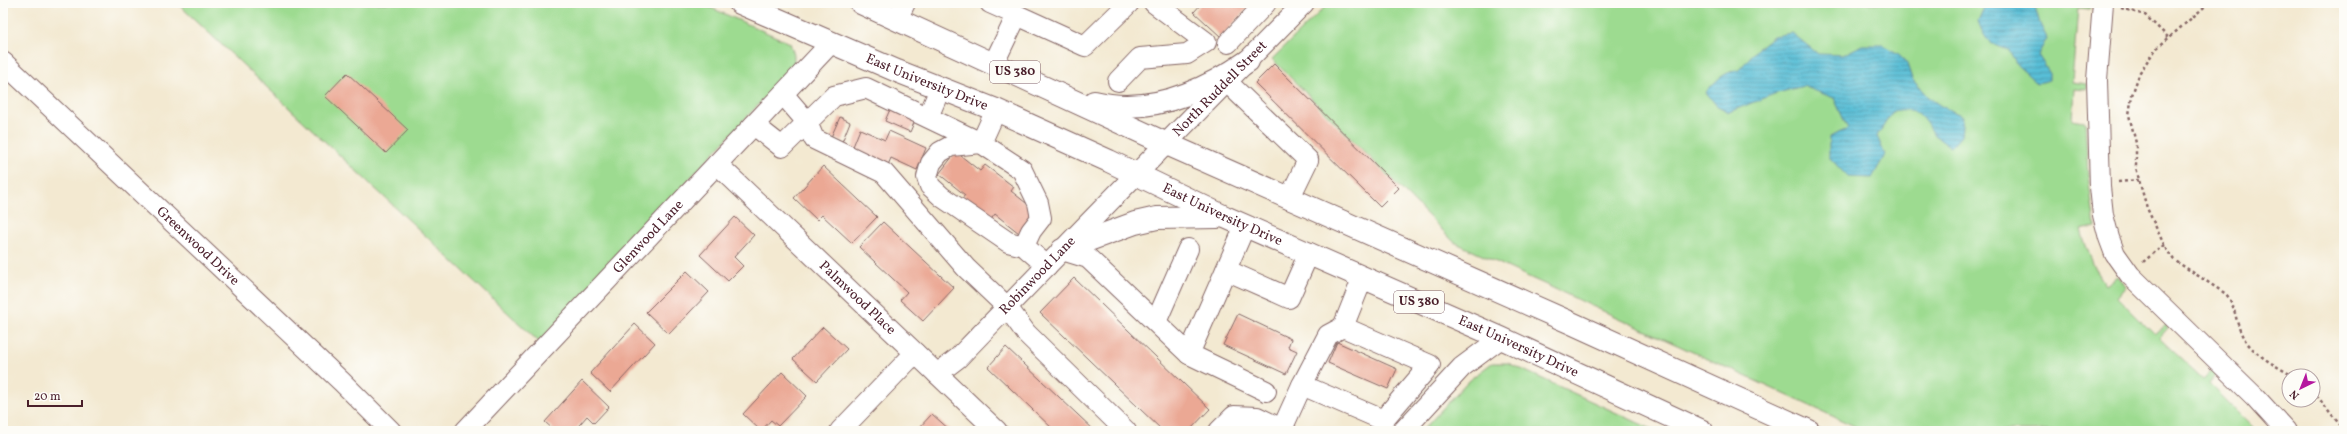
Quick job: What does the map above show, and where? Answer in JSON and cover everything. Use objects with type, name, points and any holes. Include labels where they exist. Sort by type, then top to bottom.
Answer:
[{"type":"main road","name":"East University Drive","points":[[740,3],[897,72],[996,110],[1225,217],[1501,338],[1702,431]]},
{"type":"main road","name":"US 380","points":[[861,3],[901,11],[994,63],[1166,144],[1562,318],[1809,431]]},
{"type":"main road","points":[[1056,91],[1102,104],[1125,106],[1151,105],[1205,88],[1248,61]]},
{"type":"main road","points":[[1062,250],[1135,223],[1157,218],[1225,217]]},
{"type":"street","points":[[990,3],[1085,46],[1123,4]]},
{"type":"street","points":[[1154,3],[1206,42],[1228,43],[1248,61]]},
{"type":"street","points":[[1228,43],[1266,3]]},
{"type":"street","points":[[1276,3],[1298,7]]},
{"type":"street","points":[[2103,4],[2097,80],[2100,187],[2103,216],[2115,254],[2128,273],[2255,397],[2286,431]]},
{"type":"street","name":"North Ruddell Street","points":[[1134,174],[1166,144],[1248,61],[1298,7]]},
{"type":"street","points":[[994,63],[1017,15]]},
{"type":"street","points":[[1118,81],[1140,58],[1187,54],[1206,42]]},
{"type":"street","name":"Glenwood Lane","points":[[465,431],[831,43]]},
{"type":"street","name":"Greenwood Drive","points":[[3,62],[342,382],[391,431]]},
{"type":"street","points":[[885,97],[897,72]]},
{"type":"street","points":[[1227,82],[1308,160],[1289,199]]},
{"type":"street","points":[[754,125],[782,147],[834,96],[866,88],[981,143],[1022,170],[1038,203],[1041,218],[1031,231],[1024,246]]},
{"type":"street","points":[[928,117],[940,89]]},
{"type":"street","points":[[784,94],[807,122],[814,139],[884,174],[966,268],[1007,307],[1026,333],[1126,431]]},
{"type":"street","points":[[981,143],[996,110]]},
{"type":"street","points":[[981,143],[951,146],[940,152],[931,163],[927,177],[930,186],[942,197],[1008,242],[1024,246],[1046,266]]},
{"type":"street","name":"Palmwood Place","points":[[717,164],[997,431]]},
{"type":"street","name":"Robinwood Lane","points":[[937,374],[958,358],[1134,174]]},
{"type":"street","points":[[1189,354],[1245,226]]},
{"type":"street","points":[[1156,322],[1188,249]]},
{"type":"street","points":[[1062,250],[1088,258],[1189,354],[1266,391]]},
{"type":"street","points":[[1226,270],[1289,298],[1309,254]]},
{"type":"street","points":[[1220,431],[1234,416],[1257,417],[1284,430],[1302,385],[1328,335],[1343,327],[1363,277]]},
{"type":"street","points":[[1302,385],[1389,425],[1430,365],[1343,327]]},
{"type":"street","points":[[1403,431],[1462,367],[1501,338]]},
{"type":"street","points":[[840,431],[915,353]]},
{"type":"path","points":[[2209,3],[2158,48],[2140,72],[2132,95],[2129,115],[2136,143],[2136,167],[2147,208],[2164,245],[2174,260],[2226,294],[2232,302],[2242,336],[2256,351],[2282,368]]},
{"type":"path","points":[[2103,4],[2125,8],[2145,14],[2169,38]]},
{"type":"path","points":[[2128,273],[2164,245]]},
{"type":"path","points":[[2321,402],[2344,430]]},
{"type":"green space","points":[[177,3],[700,3],[790,43],[794,55],[794,66],[539,342]]},
{"type":"green space","points":[[1329,3],[2091,3],[2090,9],[2078,8],[2072,82],[2087,84],[2087,90],[2074,89],[2072,120],[2085,122],[2088,174],[2095,227],[2081,230],[2088,252],[2094,266],[2106,285],[2118,276],[2126,286],[2117,297],[2154,334],[2166,324],[2168,328],[2159,338],[2203,379],[2212,370],[2217,372],[2217,375],[2209,384],[2256,431],[1865,431],[1509,268],[1454,242],[1272,59]]},
{"type":"green space","points":[[1492,363],[1508,363],[1656,431],[1422,431],[1468,381]]},
{"type":"water","points":[[1986,3],[2034,3],[2040,24],[2047,38],[2038,55],[2049,72],[2049,80],[2037,83],[2017,65],[2009,50],[1992,44],[1989,41],[1983,33],[1978,21]]},
{"type":"water","points":[[1792,33],[1818,54],[1843,55],[1862,45],[1884,45],[1900,55],[1907,64],[1912,79],[1928,97],[1941,106],[1963,116],[1961,136],[1951,147],[1938,138],[1924,120],[1915,112],[1909,110],[1893,111],[1877,136],[1885,155],[1872,178],[1848,177],[1829,157],[1829,137],[1848,129],[1834,98],[1803,86],[1774,94],[1729,112],[1716,105],[1706,92],[1717,81],[1728,73],[1739,70],[1757,49],[1773,36]]},
{"type":"building","points":[[1202,3],[1252,3],[1221,37],[1194,12]]},
{"type":"building","points":[[1274,64],[1399,188],[1380,207],[1255,83]]},
{"type":"building","points":[[347,73],[408,130],[386,153],[325,96]]},
{"type":"building","points":[[891,107],[916,118],[910,132],[885,121]]},
{"type":"building","points":[[840,117],[850,122],[842,142],[831,137]]},
{"type":"building","points":[[860,129],[885,140],[889,131],[926,148],[917,170],[891,158],[888,165],[852,149]]},
{"type":"building","points":[[956,152],[980,171],[985,165],[1014,187],[1011,191],[1036,211],[1019,233],[995,214],[989,222],[961,200],[965,195],[939,174]]},
{"type":"building","points":[[823,166],[877,217],[852,243],[822,215],[817,220],[794,198]]},
{"type":"building","points":[[735,217],[754,235],[734,257],[743,266],[728,281],[700,255]]},
{"type":"building","points":[[883,222],[954,288],[923,321],[900,300],[907,292],[859,247]]},
{"type":"building","points":[[687,271],[709,292],[669,334],[646,312]]},
{"type":"building","points":[[1074,278],[1210,409],[1189,431],[1163,431],[1040,313]]},
{"type":"building","points":[[1238,314],[1291,339],[1288,347],[1297,351],[1286,374],[1223,345]]},
{"type":"building","points":[[635,324],[655,343],[610,392],[590,373]]},
{"type":"building","points":[[823,327],[847,349],[817,381],[793,359]]},
{"type":"building","points":[[1337,342],[1397,369],[1388,389],[1328,363]]},
{"type":"building","points":[[1006,347],[1095,431],[1055,431],[988,367]]},
{"type":"building","points":[[782,372],[807,396],[778,426],[771,420],[761,431],[743,414]]},
{"type":"building","points":[[582,381],[609,407],[594,423],[587,416],[574,431],[555,431],[545,422]]},
{"type":"building","points":[[932,414],[951,431],[916,431]]}]
